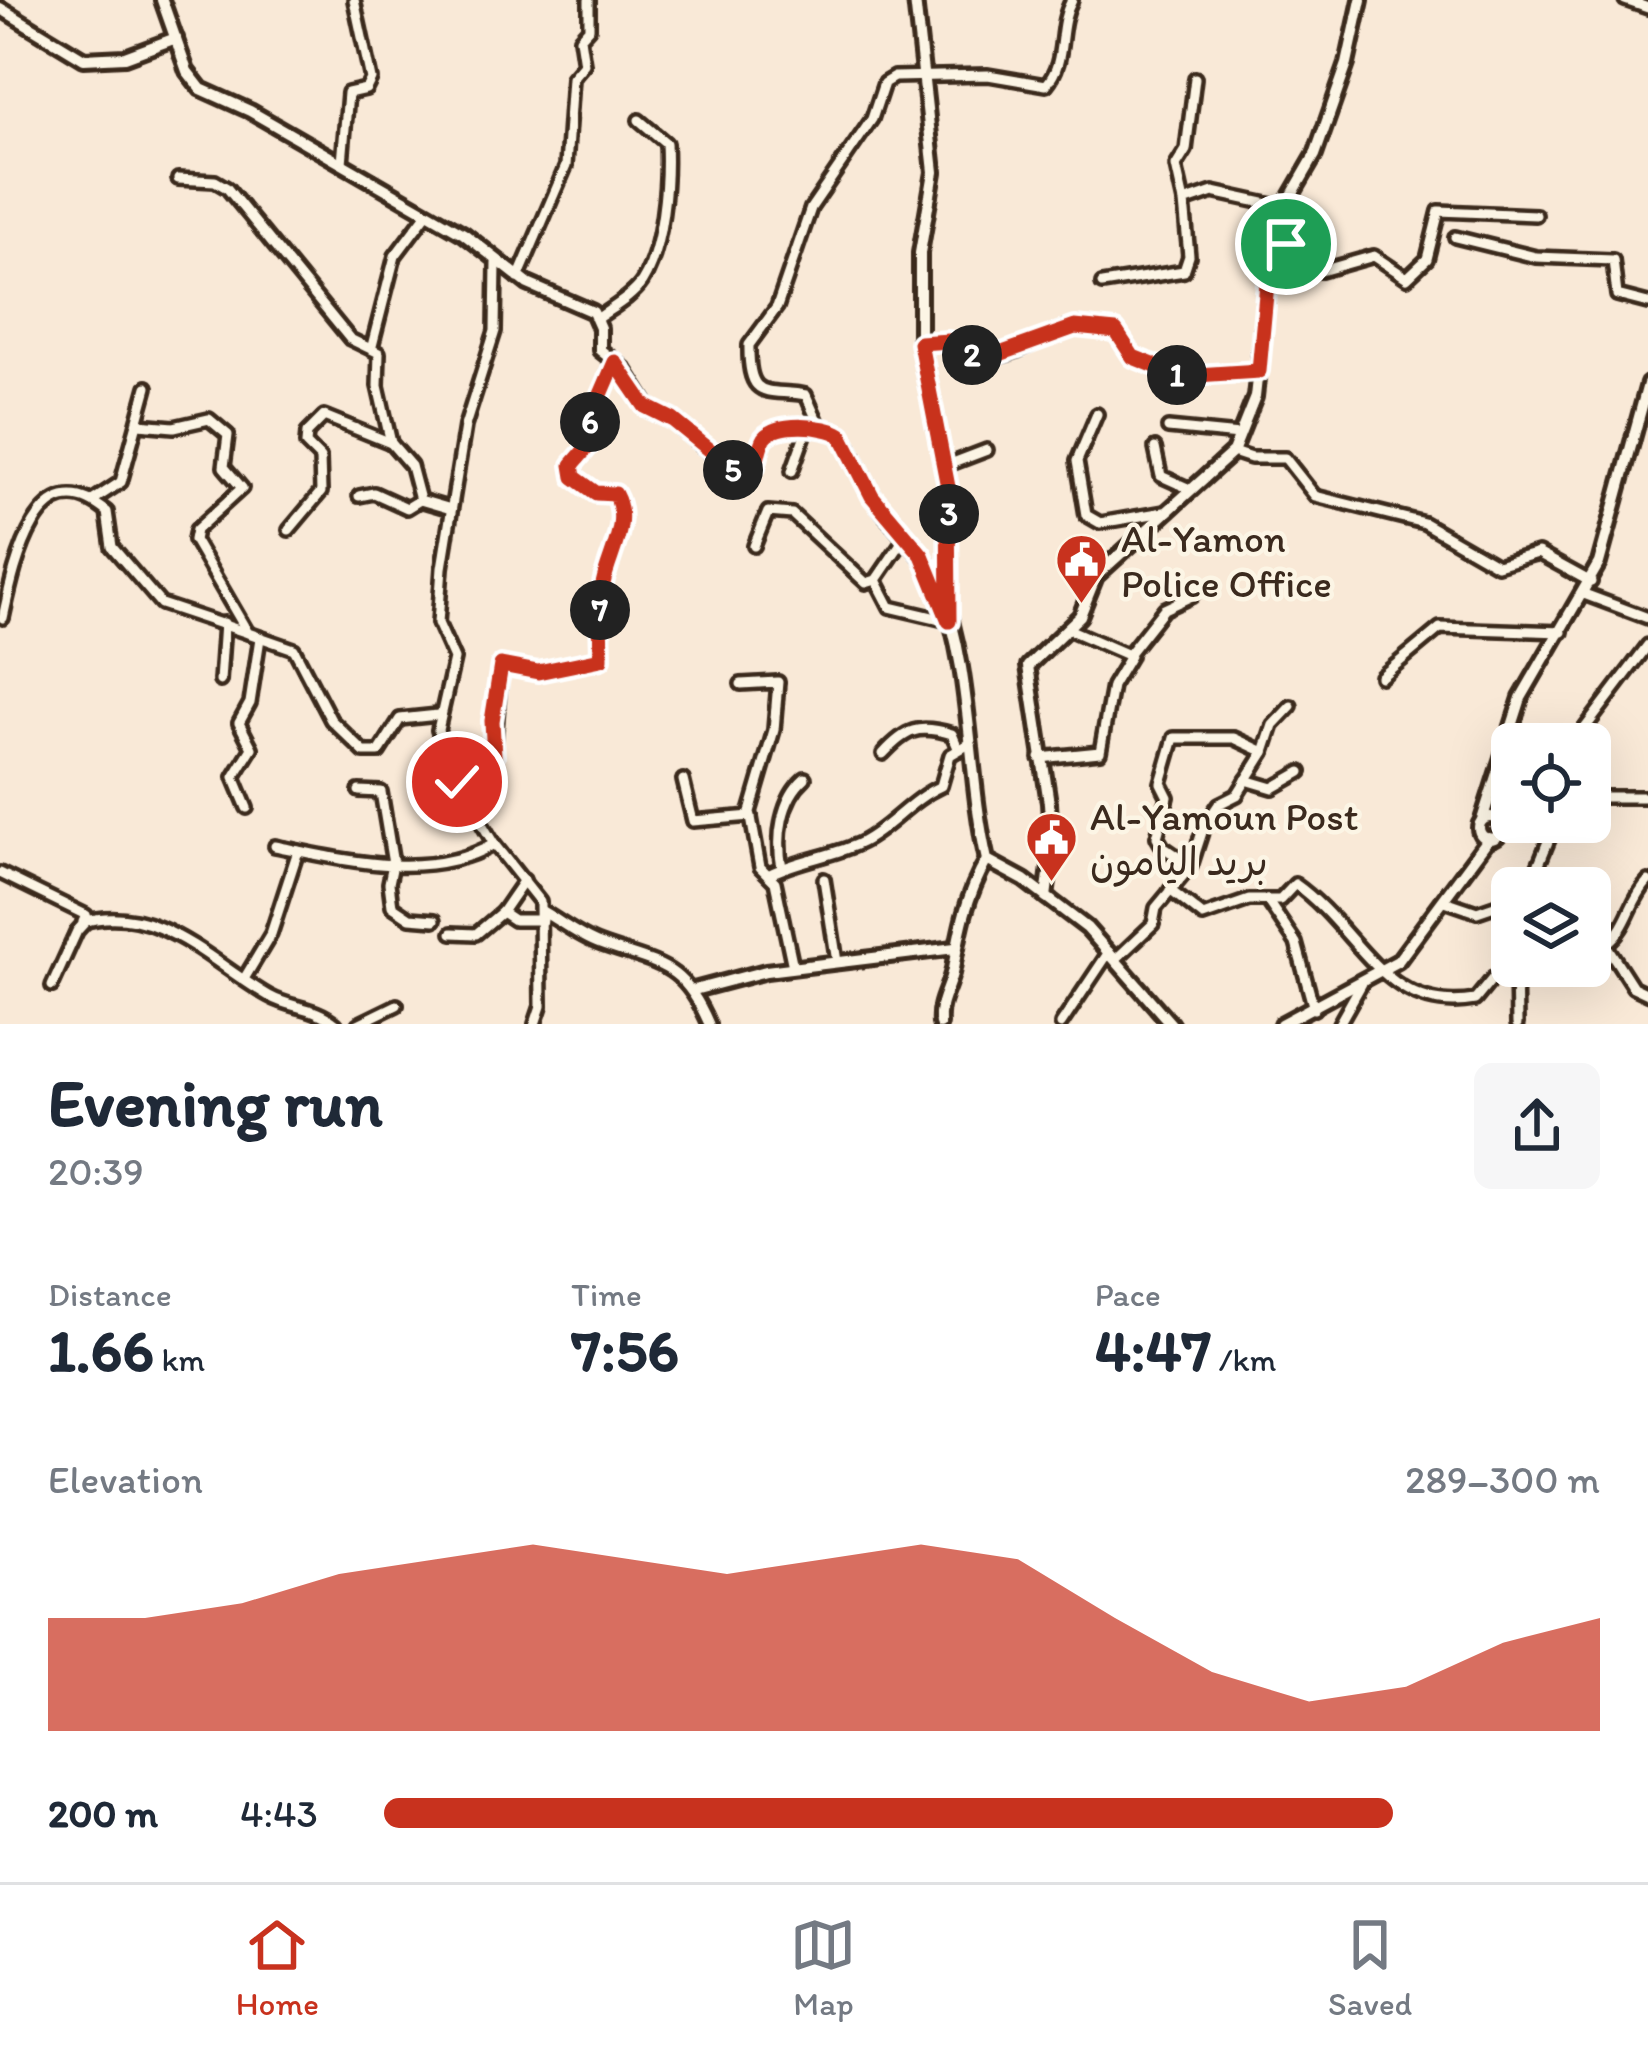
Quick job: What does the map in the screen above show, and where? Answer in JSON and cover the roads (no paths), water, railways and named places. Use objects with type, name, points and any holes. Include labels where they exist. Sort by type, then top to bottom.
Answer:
[{"type":"street","points":[[162,0],[187,71],[201,89],[342,163],[425,216],[464,234],[518,278],[598,318]]},
{"type":"street","points":[[342,163],[348,95],[366,89],[372,76],[354,0]]},
{"type":"street","points":[[518,278],[568,156],[572,81],[584,64],[580,38],[589,28],[589,0]]},
{"type":"street","points":[[915,0],[934,172],[920,253],[920,343],[945,466],[949,621],[964,746],[987,860],[962,914],[941,997],[940,1024]]},
{"type":"street","points":[[792,472],[813,428],[806,395],[773,396],[763,391],[750,370],[749,341],[777,308],[811,208],[872,118],[884,83],[890,77],[988,76],[1046,85],[1061,60],[1060,22],[1072,0]]},
{"type":"street","points":[[1046,897],[1052,852],[1027,671],[1036,654],[1068,629],[1084,609],[1096,576],[1233,452],[1259,371],[1271,239],[1282,207],[1315,155],[1347,64],[1361,0]]},
{"type":"street","points":[[1625,0],[1648,8]]},
{"type":"street","points":[[0,8],[84,59],[125,57],[176,38]]},
{"type":"street","points":[[1102,284],[1185,270],[1184,202],[1176,166],[1186,149],[1195,78]]},
{"type":"street","points":[[598,318],[641,285],[656,250],[668,184],[666,143],[639,120]]},
{"type":"street","points":[[178,179],[215,181],[227,188],[350,338],[379,353],[378,386],[391,443]]},
{"type":"street","points":[[1184,202],[1221,192],[1282,207]]},
{"type":"street","points":[[1271,239],[1321,271],[1373,256],[1407,278],[1427,259],[1438,212],[1537,215]]},
{"type":"street","points":[[372,346],[395,256],[425,216]]},
{"type":"street","points":[[1455,237],[1536,257],[1613,260],[1617,295],[1648,303]]},
{"type":"street","points":[[496,263],[495,331],[464,426],[451,509],[437,619],[454,658],[438,716],[440,746],[457,782],[543,915],[541,1010],[535,1024]]},
{"type":"street","points":[[598,318],[600,350],[615,362],[645,406],[673,420],[737,472],[755,467],[762,442],[773,431],[813,428],[843,437],[872,496],[940,588],[949,621]]},
{"type":"street","points":[[920,343],[949,341],[970,354],[994,356],[1082,326],[1116,331],[1133,357],[1181,376],[1259,371]]},
{"type":"street","points":[[457,782],[494,756],[492,721],[501,665],[538,672],[601,659],[603,580],[618,544],[621,507],[615,494],[596,493],[574,477],[572,465],[590,444],[590,420],[615,362]]},
{"type":"street","points":[[1281,1024],[1382,972],[1410,949],[1445,902],[1456,878],[1490,838],[1480,833],[1482,820],[1521,698],[1588,588],[1648,384]]},
{"type":"street","points":[[92,501],[121,482],[147,387]]},
{"type":"street","points":[[1097,414],[1076,466],[1086,515],[1100,524],[1169,510]]},
{"type":"street","points":[[289,530],[321,492],[320,458],[306,444],[307,434],[324,416],[391,443],[411,466],[420,500]]},
{"type":"street","points":[[139,424],[174,427],[209,419],[228,435],[224,467],[242,488],[193,537],[248,633]]},
{"type":"street","points":[[1168,428],[1239,435]]},
{"type":"street","points":[[1155,448],[1161,476],[1190,489]]},
{"type":"street","points":[[945,466],[987,450]]},
{"type":"street","points":[[1233,452],[1250,458],[1285,458],[1315,496],[1424,523],[1498,565],[1538,553],[1588,588],[1648,618]]},
{"type":"street","points":[[359,496],[374,494],[407,508],[420,500],[451,509]]},
{"type":"street","points":[[3,618],[29,526],[58,498],[92,501],[109,516],[112,547],[161,604],[294,650],[332,720],[367,754],[379,752],[400,719],[438,716]]},
{"type":"street","points":[[754,546],[768,512],[792,514],[866,583],[876,580],[906,536]]},
{"type":"street","points":[[876,580],[890,607],[949,621]]},
{"type":"street","points":[[1040,758],[1100,752],[1112,686],[1130,652],[1164,609],[1192,596]]},
{"type":"street","points":[[220,681],[224,623]]},
{"type":"street","points":[[1381,677],[1440,628],[1562,632]]},
{"type":"street","points":[[1068,629],[1130,652]]},
{"type":"street","points":[[247,808],[234,777],[252,748],[239,723],[252,698],[260,638]]},
{"type":"street","points":[[1589,723],[1648,645]]},
{"type":"street","points":[[741,684],[778,682],[774,730],[752,791],[751,817],[760,867],[770,874],[793,967]]},
{"type":"street","points":[[1061,1024],[1112,956],[1153,924],[1156,908],[1191,866],[1197,837],[1219,804],[1237,795],[1264,752],[1273,725],[1291,706]]},
{"type":"street","points":[[883,754],[900,733],[919,727],[952,734],[964,746]]},
{"type":"street","points":[[1191,866],[1183,855],[1162,847],[1157,836],[1168,797],[1161,783],[1174,738],[1234,738],[1264,752]]},
{"type":"street","points":[[770,874],[855,846],[884,829],[941,786],[950,754],[964,746]]},
{"type":"street","points":[[1246,780],[1273,788],[1300,772]]},
{"type":"street","points":[[782,868],[778,829],[794,788],[805,778]]},
{"type":"street","points":[[683,780],[692,821],[751,817]]},
{"type":"street","points":[[359,791],[381,792],[393,864],[388,892],[392,906],[410,918],[435,920]]},
{"type":"street","points":[[1611,797],[1648,796]]},
{"type":"street","points":[[1482,820],[1491,817]]},
{"type":"street","points":[[275,846],[368,866],[464,858],[494,844]]},
{"type":"street","points":[[244,979],[271,934],[298,851]]},
{"type":"street","points":[[987,860],[1046,897],[1112,956],[1171,1024]]},
{"type":"street","points":[[0,873],[88,920]]},
{"type":"street","points":[[824,879],[837,962]]},
{"type":"street","points":[[452,933],[476,934],[502,913],[524,880]]},
{"type":"street","points":[[1611,939],[1626,924],[1632,900],[1648,881]]},
{"type":"street","points":[[1170,890],[1204,916],[1280,900],[1294,884],[1323,904],[1399,990],[1432,1002],[1475,1000],[1491,980]]},
{"type":"street","points":[[1267,900],[1296,943],[1314,1009]]},
{"type":"street","points":[[1445,902],[1477,912],[1491,907]]},
{"type":"street","points":[[502,913],[514,920],[543,915],[598,944],[661,963],[694,990],[709,1024]]},
{"type":"street","points":[[88,920],[119,920],[181,934],[285,1004],[314,1008],[336,1024]]},
{"type":"street","points":[[52,986],[88,920]]},
{"type":"street","points":[[694,990],[793,967],[955,948]]},
{"type":"street","points":[[1611,950],[1633,987],[1648,994]]},
{"type":"street","points":[[1339,1024],[1362,983]]},
{"type":"street","points":[[1516,987],[1517,1024]]},
{"type":"street","points":[[358,1024],[397,1005]]},
{"type":"place","name":"Al-Yamon Police Office","points":[[1082,606]]},
{"type":"place","name":"Al-Yamoun Post بريد اليامون","points":[[1051,884]]}]
